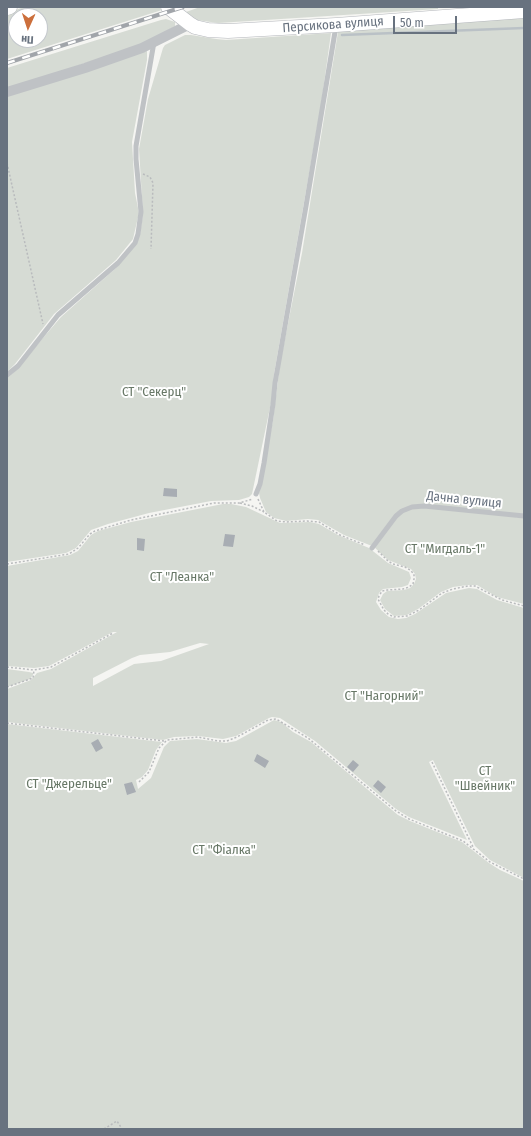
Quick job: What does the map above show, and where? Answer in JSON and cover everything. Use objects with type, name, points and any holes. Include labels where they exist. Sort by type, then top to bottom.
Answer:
[{"type":"main road","name":"Персикова вулиця","points":[[168,7],[190,24],[201,28],[228,31],[336,25],[458,14],[524,11]]},
{"type":"street","points":[[7,92],[85,68],[142,48],[190,24]]},
{"type":"lane","points":[[256,494],[259,488],[264,463],[274,404],[275,383],[309,191],[336,25]]},
{"type":"lane","points":[[7,375],[18,366],[46,330],[64,310],[118,263],[135,242],[138,234],[141,212],[136,146],[154,42]]},
{"type":"lane","name":"Дачна вулиця","points":[[372,548],[396,516],[402,511],[412,507],[424,506],[524,516]]},
{"type":"path","points":[[7,163],[41,318],[46,330]]},
{"type":"path","points":[[137,174],[150,177],[153,183],[151,248]]},
{"type":"path","points":[[7,564],[69,554],[78,548],[90,534],[95,531],[131,520],[214,503],[239,503],[250,501],[256,494]]},
{"type":"path","points":[[256,494],[264,512]]},
{"type":"path","points":[[239,503],[252,506],[264,512],[273,519],[282,522],[319,522],[340,535],[372,548],[388,561],[410,570],[414,574],[413,584],[403,589],[387,590],[382,592],[379,596],[378,599],[384,610],[394,617],[407,616],[442,593],[468,586],[475,586],[502,600],[524,606]]},
{"type":"path","points":[[7,667],[34,670],[50,667],[113,633]]},
{"type":"path","points":[[7,687],[30,679],[34,676],[34,670]]},
{"type":"path","points":[[139,782],[149,772],[160,748],[165,742],[171,739],[198,737],[226,741],[237,737],[268,720],[276,718],[308,738],[396,811],[409,819],[463,841],[490,862],[524,880]]},
{"type":"path","points":[[7,723],[165,742]]},
{"type":"path","points":[[432,762],[474,849]]},
{"type":"path","points":[[104,1129],[117,1121],[122,1129]]},
{"type":"green space","points":[[159,7],[162,10],[48,46],[48,8],[21,8]]},
{"type":"green space","points":[[200,7],[438,7],[438,9],[218,23],[197,20],[186,12]]},
{"type":"green space","points":[[8,13],[8,48],[42,48],[7,59]]},
{"type":"green space","points":[[524,16],[524,515],[444,507],[406,507],[372,546],[344,535],[318,520],[308,519],[286,521],[274,518],[266,512],[259,493],[273,420],[280,364],[302,253],[338,32]]},
{"type":"green space","points":[[166,19],[175,22],[175,26],[146,43],[7,89],[7,68]]},
{"type":"green space","name":"СТ \"Секерц\"","points":[[331,33],[321,105],[274,374],[272,398],[252,494],[249,497],[239,500],[211,501],[149,513],[108,524],[91,530],[76,548],[66,553],[7,562],[7,378],[61,317],[116,268],[140,234],[143,214],[139,149],[148,99],[163,48],[165,45],[185,35],[226,40]]},
{"type":"green space","points":[[147,51],[147,60],[132,142],[135,193],[139,213],[133,239],[116,260],[54,314],[7,372],[7,96]]},
{"type":"green space","points":[[223,504],[246,507],[280,523],[310,522],[319,524],[338,535],[369,548],[388,563],[409,572],[411,578],[408,585],[383,589],[379,593],[376,602],[381,610],[389,617],[398,619],[406,618],[415,614],[446,593],[469,588],[477,589],[497,600],[524,608],[524,878],[490,860],[475,846],[433,760],[429,762],[467,840],[409,817],[396,809],[315,741],[280,718],[269,718],[236,736],[223,739],[198,736],[174,737],[163,740],[7,722],[7,689],[31,680],[37,673],[51,669],[117,632],[113,632],[49,666],[34,668],[7,666],[7,566],[70,555],[78,551],[91,535],[98,531],[131,522]],"holes":[[[200,643],[209,644],[161,661],[134,664],[93,686],[93,678],[140,655],[170,652]]]},
{"type":"green space","name":"СТ \"Мигдаль-1\"","points":[[424,507],[524,518],[524,604],[497,597],[477,585],[468,585],[453,587],[441,592],[407,615],[394,616],[385,609],[380,600],[383,594],[387,591],[404,590],[410,588],[416,579],[415,574],[411,569],[388,560],[374,547],[397,516],[412,508]]},
{"type":"green space","points":[[7,669],[29,672],[33,673],[33,675],[30,679],[7,687]]},
{"type":"green space","points":[[274,720],[281,722],[293,732],[311,742],[398,815],[462,842],[500,870],[524,881],[524,1129],[7,1129],[7,724],[162,742],[156,750],[148,770],[142,777],[136,780],[138,789],[151,778],[164,747],[170,741],[197,739],[226,743],[236,741]]},
{"type":"building","points":[[164,488],[177,489],[177,497],[163,496]]},
{"type":"building","points":[[225,534],[235,535],[233,547],[223,546]]},
{"type":"building","points":[[137,538],[145,539],[144,551],[137,550]]},
{"type":"building","points":[[98,739],[103,748],[96,752],[91,743]]},
{"type":"building","points":[[257,754],[269,761],[265,768],[254,761]]},
{"type":"building","points":[[353,760],[359,765],[353,772],[347,767]]},
{"type":"building","points":[[378,780],[386,787],[381,793],[373,786]]},
{"type":"building","points":[[132,782],[136,792],[127,795],[124,784]]},
{"type":"waterway","points":[[342,35],[524,28]]},
{"type":"railway","points":[[7,63],[183,7]]},
{"type":"park label","name":"СТ \"Леанка\"","points":[[182,577]]},
{"type":"park label","name":"СТ \"Нагорний\"","points":[[384,696]]},
{"type":"park label","name":"СТ \"Швейник\"","points":[[485,778]]},
{"type":"park label","name":"СТ \"Джерельце\"","points":[[69,784]]},
{"type":"park label","name":"СТ \"Фіалка\"","points":[[224,850]]}]
